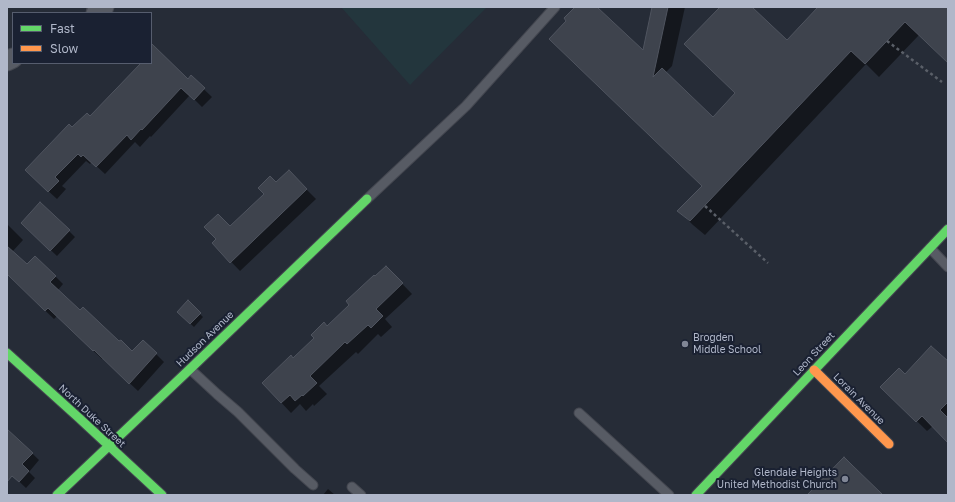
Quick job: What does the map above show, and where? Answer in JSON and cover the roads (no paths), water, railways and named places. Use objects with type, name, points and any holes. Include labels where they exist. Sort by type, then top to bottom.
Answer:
[{"type":"main road","name":"Hudson Avenue","points":[[58,495],[366,199]]},
{"type":"main road","name":"Leon Street","points":[[696,495],[947,231]]},
{"type":"main road","name":"North Duke Street","points":[[7,353],[162,495]]},
{"type":"main road","name":"Lorain Avenue","points":[[814,370],[889,444]]},
{"type":"lane","points":[[366,199],[466,106],[555,7]]},
{"type":"lane","points":[[930,248],[948,267]]},
{"type":"lane","points":[[190,369],[238,412],[312,485]]},
{"type":"lane","points":[[579,413],[668,495]]},
{"type":"lane","points":[[352,487],[361,495]]},
{"type":"place","name":"Brogden Middle School","points":[[685,344]]},
{"type":"place","name":"Glendale Heights United Methodist Church","points":[[845,479]]}]
